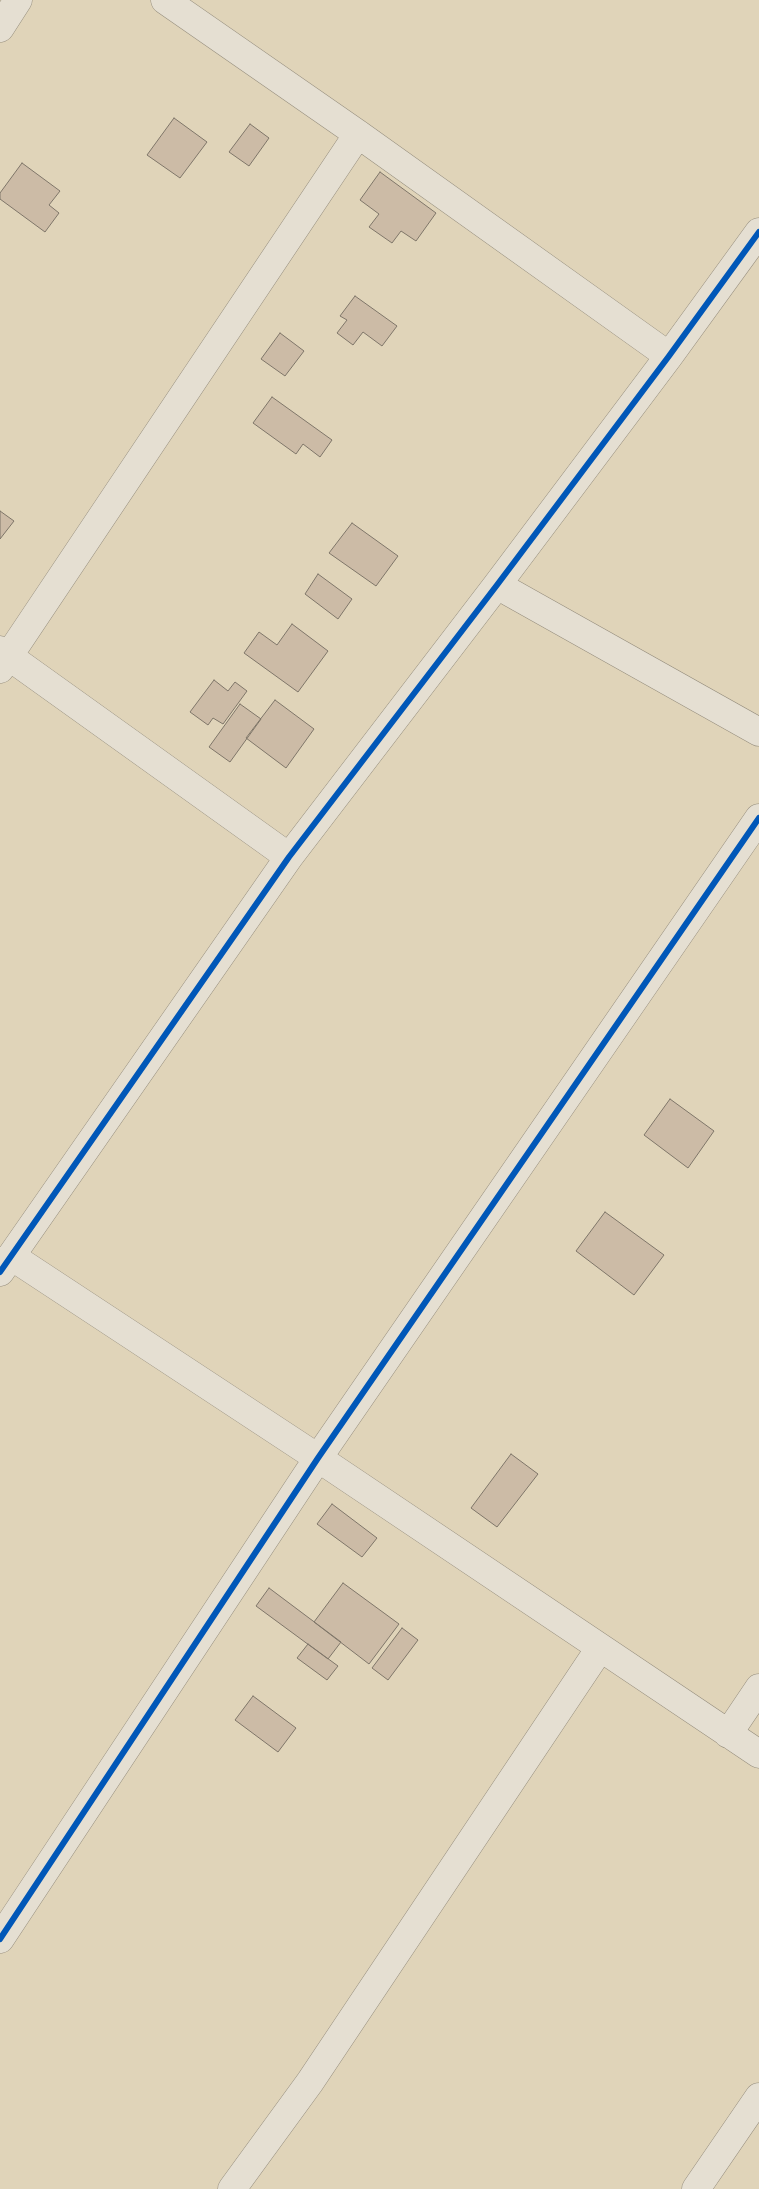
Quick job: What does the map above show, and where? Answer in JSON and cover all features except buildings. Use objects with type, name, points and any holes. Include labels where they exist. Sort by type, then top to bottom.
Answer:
[{"type":"street","points":[[0,28],[18,0]]},
{"type":"street","points":[[164,0],[358,134],[669,356]]},
{"type":"street","points":[[289,857],[3,658],[358,134]]},
{"type":"street","points":[[759,232],[669,356],[497,585],[289,857],[6,1264],[318,1458],[759,1754]]},
{"type":"street","points":[[497,585],[759,732]]},
{"type":"street","points":[[0,1939],[318,1458],[759,818]]},
{"type":"street","points":[[232,2189],[310,2082],[600,1648]]},
{"type":"street","points":[[728,1734],[759,1688]]},
{"type":"street","points":[[696,2189],[759,2098]]},
{"type":"cycle path","points":[[0,1272],[289,857],[497,585],[669,356],[759,232]]},
{"type":"cycle path","points":[[0,1939],[318,1458],[759,818]]}]
